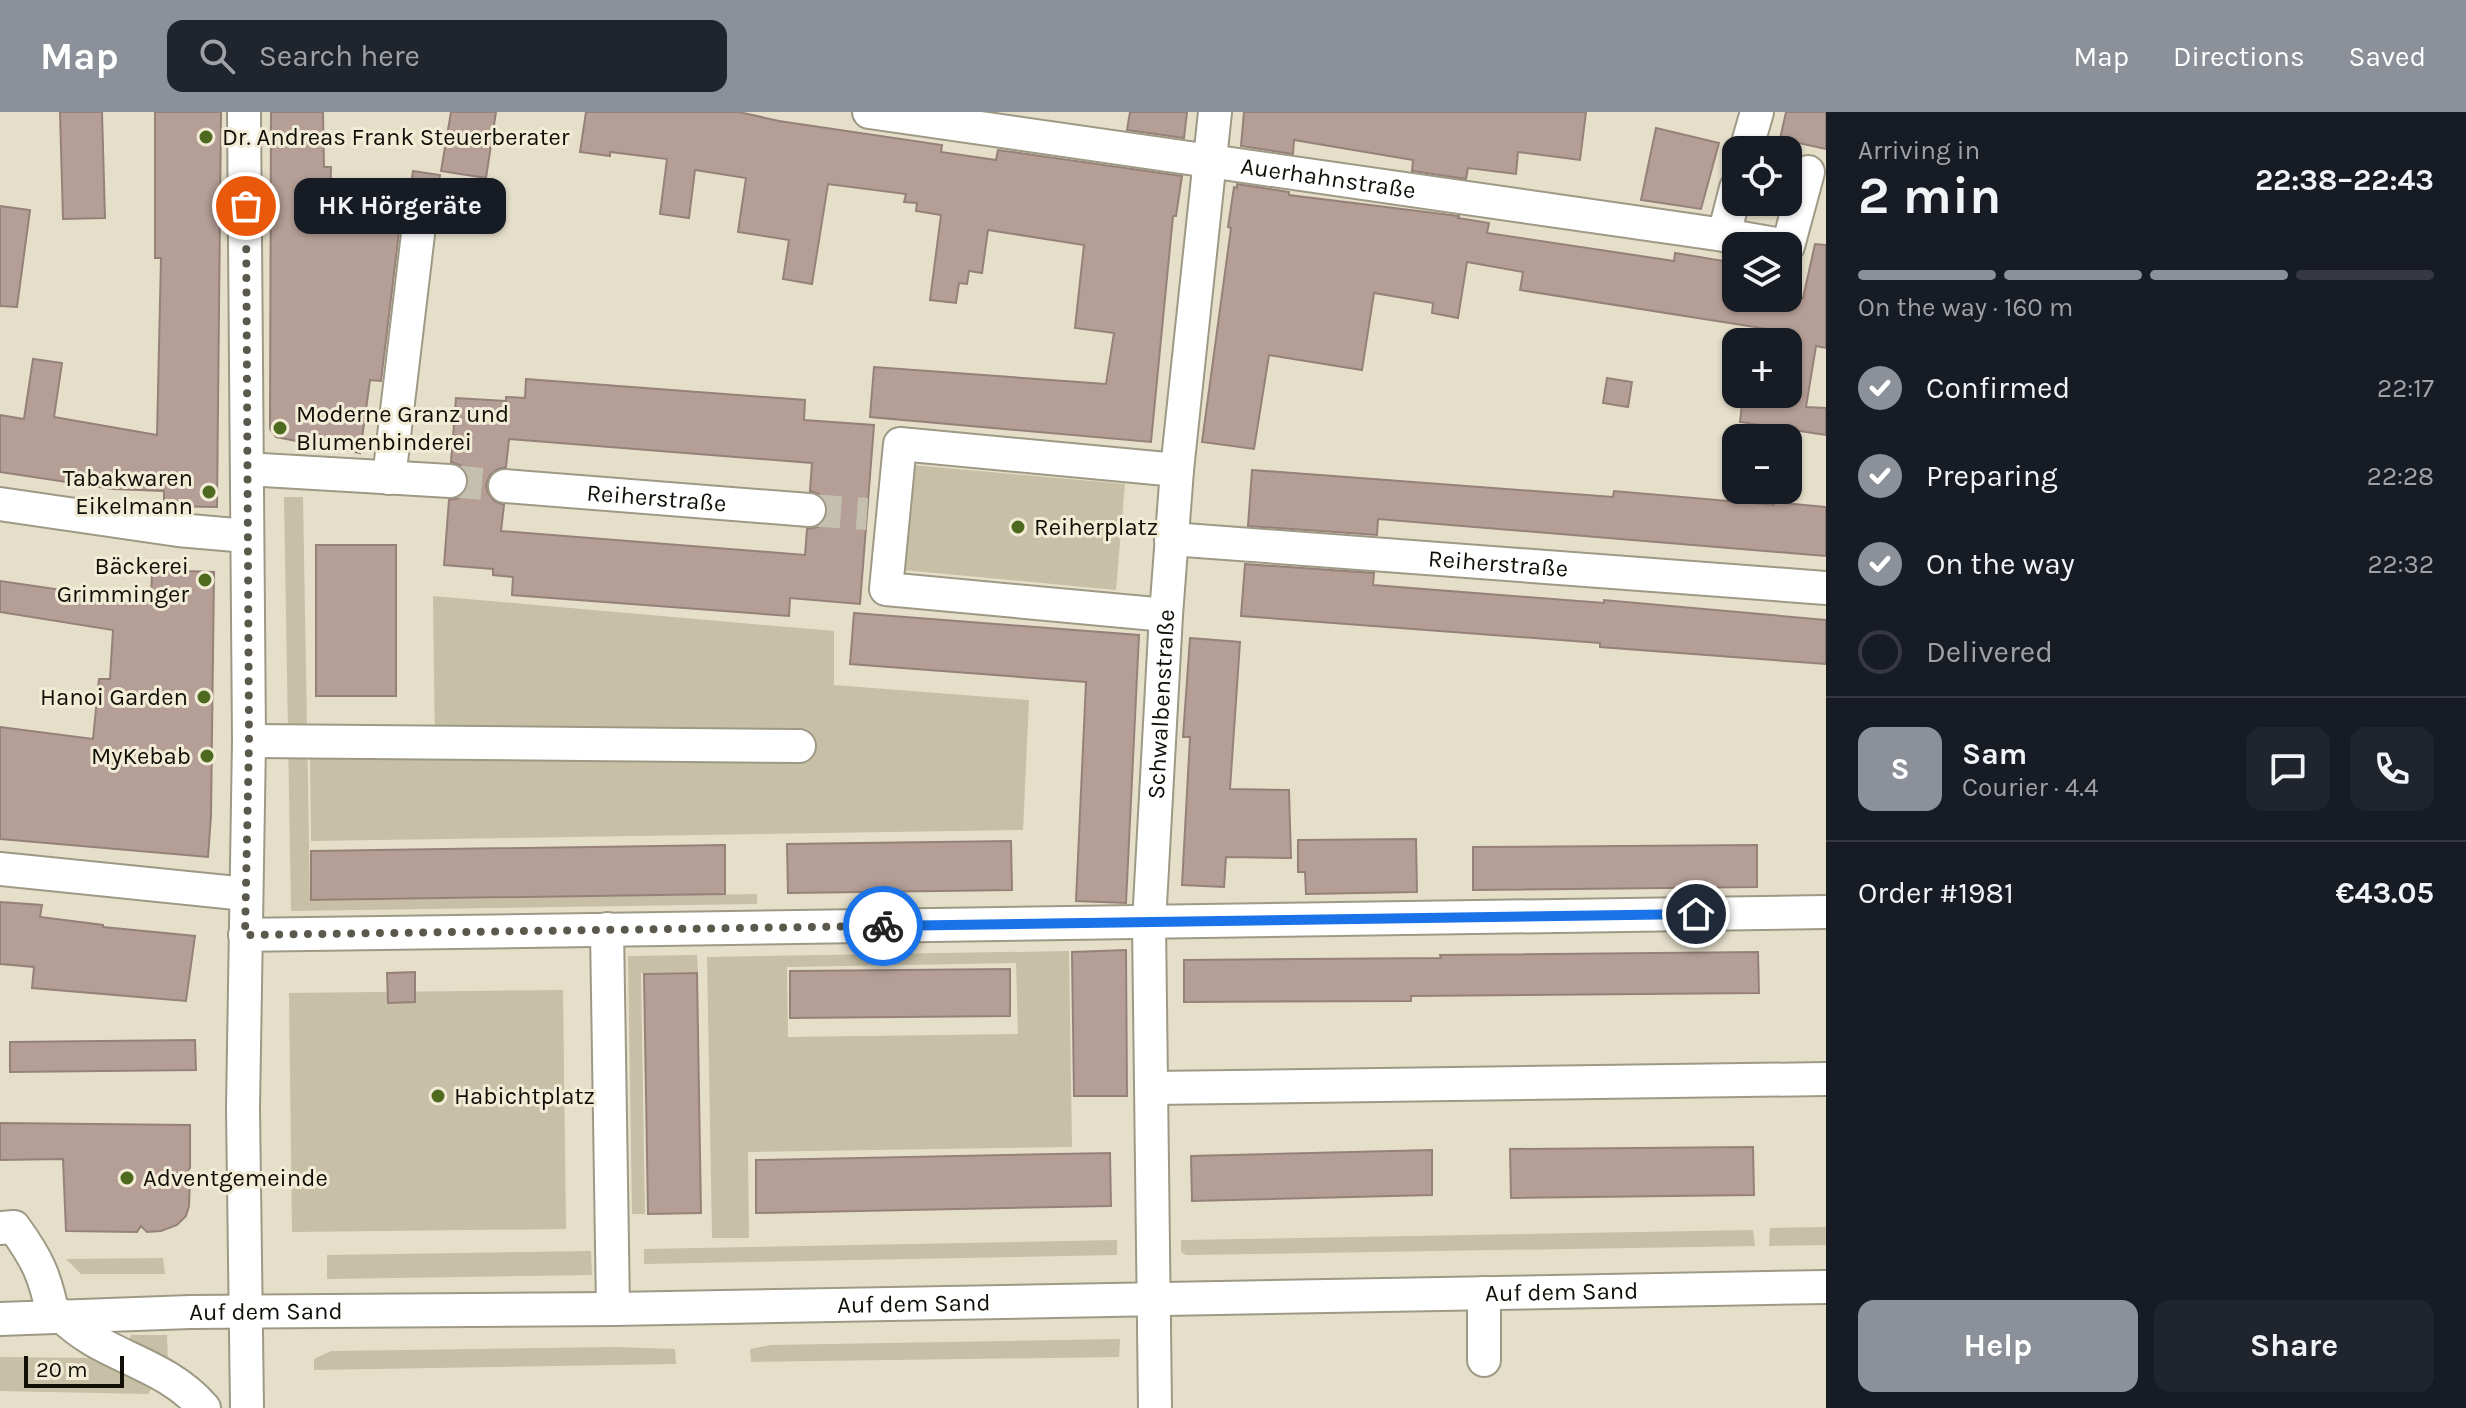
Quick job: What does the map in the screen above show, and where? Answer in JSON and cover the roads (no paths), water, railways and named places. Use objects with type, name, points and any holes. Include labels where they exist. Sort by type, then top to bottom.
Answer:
[{"type":"street","points":[[244,112],[249,741],[245,935],[247,1408]]},
{"type":"street","name":"Auerhahnstraße","points":[[869,112],[1722,235]]},
{"type":"street","name":"Schwalbenstraße","points":[[1155,1408],[1149,923],[1171,539],[1215,112]]},
{"type":"street","points":[[1750,136],[1757,112]]},
{"type":"street","points":[[1792,232],[1807,172]]},
{"type":"street","points":[[389,478],[418,234]]},
{"type":"street","points":[[1166,615],[886,589],[880,515],[900,444],[1177,470]]},
{"type":"street","points":[[247,469],[450,481]]},
{"type":"street","name":"Reiherstraße","points":[[505,486],[809,510]]},
{"type":"street","points":[[0,504],[178,530],[247,536]]},
{"type":"street","name":"Reiherstraße","points":[[1171,539],[1826,588]]},
{"type":"street","points":[[249,741],[799,746]]},
{"type":"street","points":[[0,869],[246,894]]},
{"type":"street","points":[[245,935],[1826,912]]},
{"type":"street","points":[[607,929],[613,1309]]},
{"type":"street","points":[[1152,1088],[1826,1079]]},
{"type":"street","points":[[0,1228],[14,1227],[34,1253],[57,1315],[87,1337],[162,1372],[204,1408]]},
{"type":"street","name":"Auf dem Sand","points":[[0,1319],[57,1315],[613,1309],[1826,1287]]},
{"type":"street","points":[[1484,1293],[1484,1360]]},
{"type":"tunnel","points":[[450,481],[505,486]]},
{"type":"tunnel","points":[[809,510],[867,514]]},
{"type":"place","name":"Dr. Andreas Frank Steuerberater","points":[[206,137]]},
{"type":"place","name":"HK Hörgeräte","points":[[246,206]]},
{"type":"place","name":"Moderne Granz und Blumenbinderei","points":[[280,428]]},
{"type":"place","name":"Tabakwaren Eikelmann","points":[[209,492]]},
{"type":"place","name":"Reiherplatz","points":[[1018,527]]},
{"type":"place","name":"Bäckerei Grimminger","points":[[205,580]]},
{"type":"place","name":"Hanoi Garden","points":[[204,697]]},
{"type":"place","name":"MyKebab","points":[[207,756]]},
{"type":"place","name":"Habichtplatz","points":[[438,1096]]},
{"type":"place","name":"Adventgemeinde","points":[[127,1178]]}]
